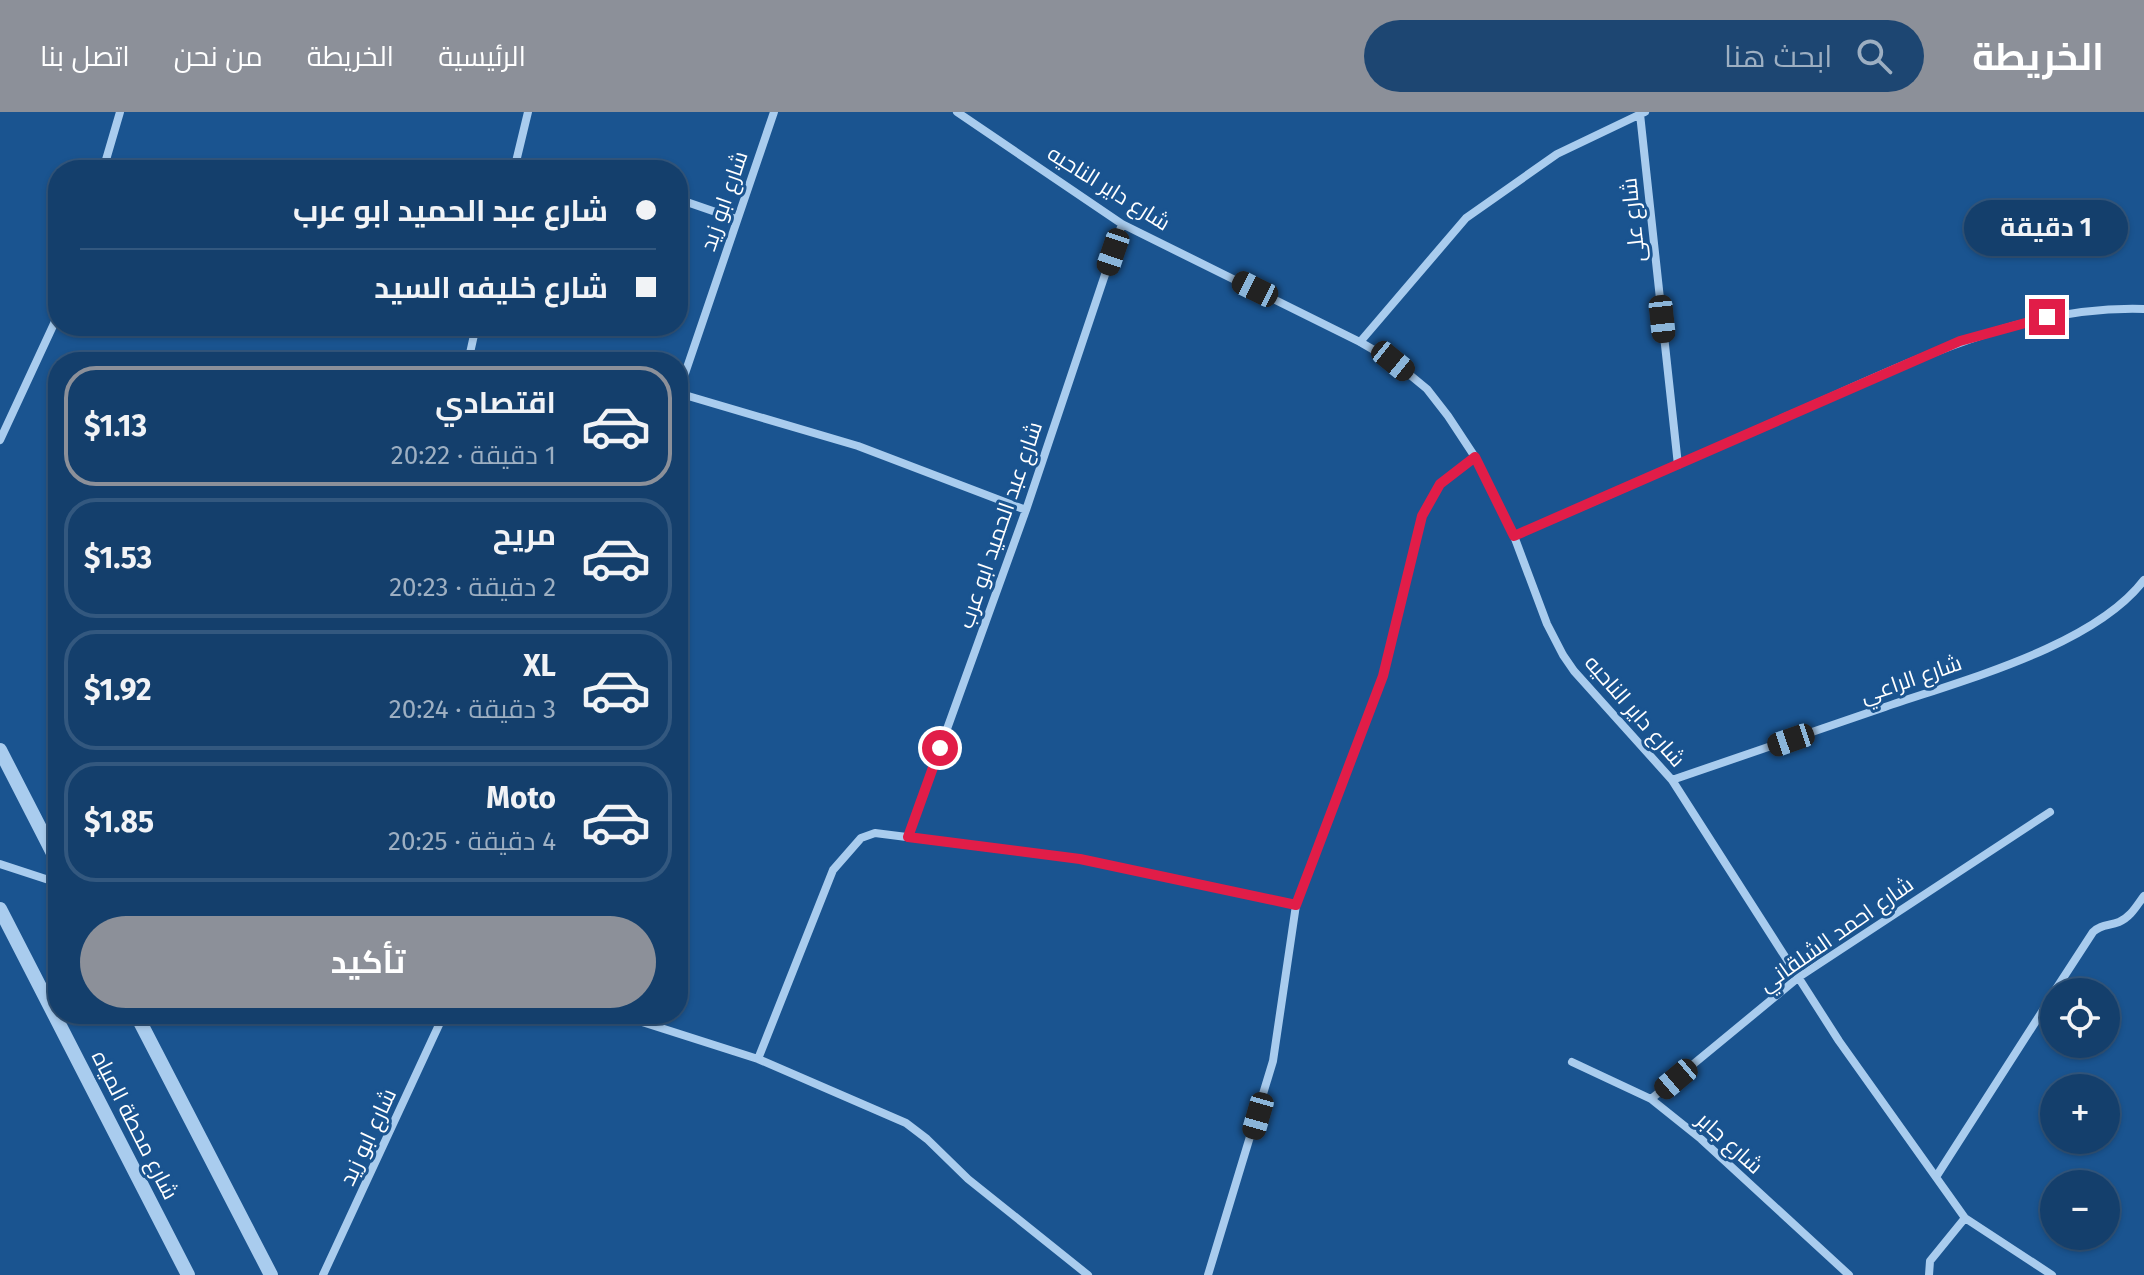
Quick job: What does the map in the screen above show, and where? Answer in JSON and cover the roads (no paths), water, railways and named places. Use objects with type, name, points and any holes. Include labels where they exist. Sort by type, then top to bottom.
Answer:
[{"type":"street","points":[[106,160],[120,112]]},
{"type":"street","points":[[516,160],[528,112]]},
{"type":"street","name":"شارع ابو زيد","points":[[688,364],[774,112]]},
{"type":"street","name":"شارع داير الناحيه","points":[[957,112],[1122,224],[1360,342],[1393,361],[1427,389],[1475,457],[1514,536],[1547,624],[1574,671],[1672,780],[1839,1041],[1965,1218],[2052,1275]]},
{"type":"street","points":[[1360,342],[1466,218],[1557,154],[1636,114]]},
{"type":"street","name":"شارع على","points":[[1636,114],[1678,465]]},
{"type":"street","points":[[688,202],[736,219]]},
{"type":"street","name":"شارع عبد الحميد ابو عرب","points":[[908,837],[1026,510],[1122,224]]},
{"type":"street","points":[[1514,536],[1960,341],[2047,317],[2116,308],[2144,309]]},
{"type":"street","points":[[0,440],[48,336]]},
{"type":"street","points":[[688,397],[858,446],[1026,510]]},
{"type":"street","points":[[1208,1275],[1273,1061],[1296,905],[1383,676],[1422,516],[1440,484],[1475,457]]},
{"type":"street","name":"شارع الراعي","points":[[1672,780],[2027,658],[2104,618],[2135,592],[2144,580]]},
{"type":"street","points":[[0,750],[48,844]]},
{"type":"street","name":"شارع احمد الشلقاني","points":[[1651,1099],[1799,977],[2050,812]]},
{"type":"street","points":[[758,1059],[833,870],[861,838],[875,833],[1080,859],[1296,905]]},
{"type":"street","points":[[0,864],[48,880]]},
{"type":"street","points":[[2063,978],[2093,932],[2099,926],[2127,917],[2144,896]]},
{"type":"street","name":"شارع محطة المياه","points":[[0,909],[48,1002]]},
{"type":"street","points":[[1936,1177],[2040,1014]]},
{"type":"street","name":"شارع محطة المياه","points":[[59,1024],[188,1275]]},
{"type":"street","points":[[141,1024],[271,1275]]},
{"type":"street","name":"شارع ابو زيد","points":[[323,1275],[439,1024]]},
{"type":"street","points":[[648,1024],[758,1059],[906,1123],[968,1179],[1088,1275]]},
{"type":"street","name":"شارع جابر","points":[[1572,1062],[1651,1099],[1701,1139],[1849,1275]]},
{"type":"street","points":[[1929,1275],[1930,1261],[1965,1218]]}]
